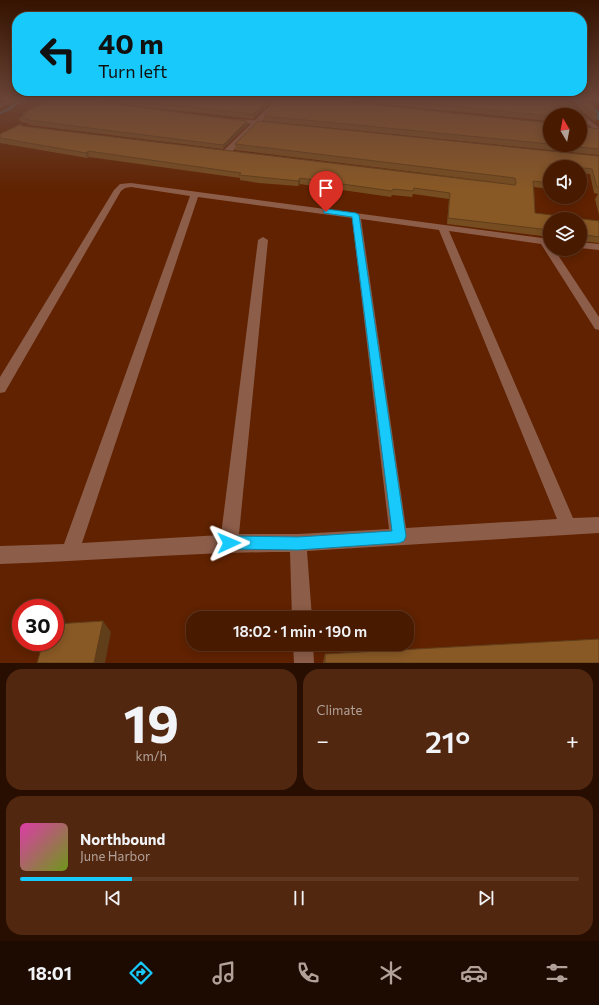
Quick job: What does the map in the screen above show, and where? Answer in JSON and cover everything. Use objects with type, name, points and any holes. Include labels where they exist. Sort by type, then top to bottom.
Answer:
[{"type":"street","points":[[226,153],[249,130]]},
{"type":"street","points":[[0,388],[118,190],[123,186],[131,185],[543,240]]},
{"type":"street","points":[[70,553],[195,194]]},
{"type":"street","points":[[356,215],[399,536]]},
{"type":"street","points":[[443,228],[568,526]]},
{"type":"street","points":[[229,543],[263,240]]},
{"type":"street","points":[[587,246],[599,247]]},
{"type":"street","points":[[556,256],[599,326]]},
{"type":"street","points":[[0,555],[70,553],[229,543],[298,543],[599,525]]},
{"type":"street","points":[[298,543],[302,611]]},
{"type":"street","points":[[303,651],[304,663]]},
{"type":"building","points":[[9,130],[55,130],[515,185],[515,178],[235,144],[249,130],[345,130],[543,150],[543,152],[560,152],[599,156],[599,188],[597,187],[592,169],[587,168],[587,160],[543,160],[543,182],[533,181],[535,213],[543,214],[543,229],[448,218],[450,193],[414,188],[413,191],[393,189],[392,191],[300,178],[298,181],[239,175],[241,173],[88,151],[86,153],[0,138],[0,134]]},
{"type":"building","points":[[105,130],[238,130],[223,145]]},
{"type":"building","points":[[406,130],[543,130],[543,143]]},
{"type":"building","points":[[587,130],[599,130],[599,149],[587,148]]},
{"type":"building","points":[[587,220],[599,221],[599,237],[587,235]]},
{"type":"building","points":[[103,621],[94,663],[37,663],[40,651],[64,651],[64,623]]},
{"type":"building","points":[[599,639],[599,663],[325,663],[325,654],[414,651],[414,649]]},
{"type":"route","points":[[229,543],[298,543],[399,536],[356,215],[326,212]]}]
